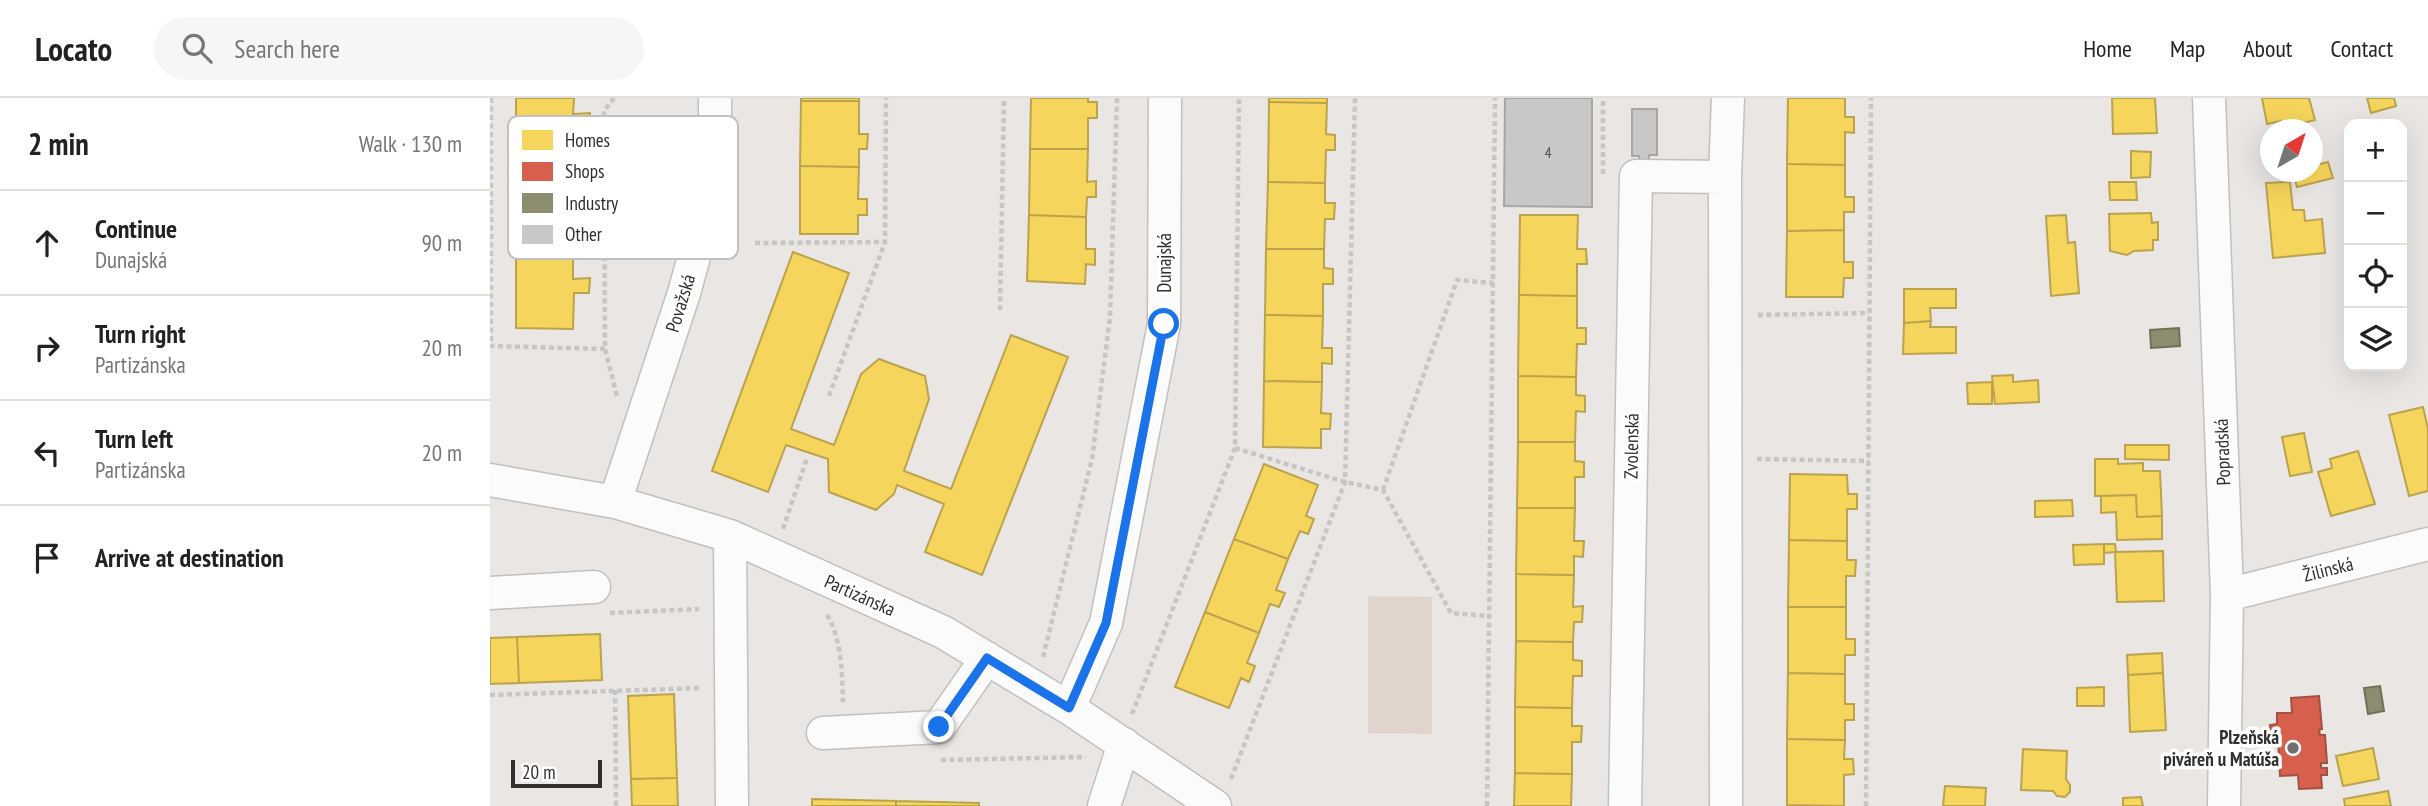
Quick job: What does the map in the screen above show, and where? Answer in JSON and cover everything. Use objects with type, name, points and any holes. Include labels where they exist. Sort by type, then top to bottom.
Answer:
[{"type":"street","name":"Považská","points":[[715,98],[715,116]]},
{"type":"street","name":"Dunajská","points":[[1069,708],[1106,623],[1164,324],[1165,98]]},
{"type":"street","points":[[1726,806],[1725,177],[1728,98]]},
{"type":"street","name":"Popradská","points":[[2209,98],[2227,595],[2224,806]]},
{"type":"street","name":"Zvolenská","points":[[1625,806],[1636,176],[1725,177]]},
{"type":"street","name":"Považská","points":[[615,502],[693,259]]},
{"type":"street","name":"Partizánska","points":[[490,480],[615,502],[730,536],[943,632],[1069,708],[1126,733],[1221,797]]},
{"type":"street","points":[[730,536],[732,806]]},
{"type":"street","name":"Žilinská","points":[[2227,595],[2428,544]]},
{"type":"street","points":[[490,593],[594,587]]},
{"type":"street","points":[[823,733],[939,727],[987,658]]},
{"type":"street","points":[[1104,806],[1126,733]]},
{"type":"path","points":[[491,98],[491,346],[605,349]]},
{"type":"path","points":[[604,116],[604,111],[614,98]]},
{"type":"path","points":[[829,396],[885,242],[886,98]]},
{"type":"path","points":[[1000,310],[1003,98]]},
{"type":"path","points":[[1041,662],[1091,459],[1097,420],[1110,317],[1117,98]]},
{"type":"path","points":[[1126,733],[1235,448],[1239,98]]},
{"type":"path","points":[[1221,797],[1345,482],[1355,98]]},
{"type":"path","points":[[1487,806],[1495,98]]},
{"type":"path","points":[[1866,806],[1871,98]]},
{"type":"path","points":[[755,243],[885,242]]},
{"type":"path","points":[[605,259],[605,349],[618,401]]},
{"type":"path","points":[[1489,616],[1451,613],[1383,490],[1457,281],[1493,283]]},
{"type":"path","points":[[1758,315],[1870,313]]},
{"type":"path","points":[[1235,448],[1345,482],[1383,490]]},
{"type":"path","points":[[780,536],[807,458]]},
{"type":"path","points":[[1758,459],[1869,461]]},
{"type":"path","points":[[825,612],[832,623],[838,645],[843,705]]},
{"type":"path","points":[[490,695],[709,688]]},
{"type":"path","points":[[615,691],[617,806]]},
{"type":"path","points":[[940,760],[1089,757]]},
{"type":"shaded area","points":[[1368,596],[1432,597],[1432,734],[1368,733]]},
{"type":"building: Homes","points":[[516,98],[574,98],[573,114],[590,113],[590,116],[516,116]]},
{"type":"building: Homes","points":[[801,98],[859,98],[859,101],[801,101]]},
{"type":"building: Homes","points":[[1031,98],[1088,98],[1088,102],[1097,102],[1097,118],[1088,118],[1088,149],[1030,149]]},
{"type":"building: Homes","points":[[1269,98],[1327,98],[1327,103],[1269,102]]},
{"type":"building: Homes","points":[[1788,98],[1845,98],[1845,117],[1854,117],[1854,133],[1845,132],[1845,165],[1787,164]]},
{"type":"building: Homes","points":[[2112,98],[2155,98],[2157,133],[2113,134]]},
{"type":"building: Homes","points":[[2262,98],[2309,98],[2315,119],[2266,119]]},
{"type":"building: Homes","points":[[2367,98],[2394,98],[2396,106],[2371,113]]},
{"type":"building: Homes","points":[[801,101],[859,101],[859,134],[868,134],[867,149],[859,149],[859,167],[800,166]]},
{"type":"building: Homes","points":[[1269,102],[1327,103],[1326,134],[1335,135],[1335,150],[1326,150],[1325,183],[1268,182]]},
{"type":"building: Homes","points":[[1030,149],[1088,149],[1087,182],[1096,181],[1096,197],[1087,197],[1086,217],[1029,215]]},
{"type":"building: Homes","points":[[2131,151],[2151,152],[2150,177],[2131,178]]},
{"type":"building: Homes","points":[[2328,162],[2333,178],[2323,180],[2323,163]]},
{"type":"building: Homes","points":[[1787,164],[1845,165],[1845,197],[1854,197],[1854,212],[1844,212],[1844,230],[1787,231]]},
{"type":"building: Homes","points":[[800,166],[859,167],[858,199],[867,199],[867,215],[858,215],[858,234],[800,234]]},
{"type":"building: Homes","points":[[1268,182],[1325,183],[1325,203],[1335,203],[1334,219],[1325,219],[1324,249],[1266,249]]},
{"type":"building: Homes","points":[[2109,182],[2136,182],[2137,200],[2110,200]]},
{"type":"building: Homes","points":[[2290,182],[2293,210],[2304,210],[2305,221],[2322,219],[2325,253],[2273,258],[2266,183]]},
{"type":"building: Homes","points":[[2296,182],[2317,182],[2297,187]]},
{"type":"building: Homes","points":[[2151,213],[2152,223],[2158,222],[2158,240],[2153,240],[2153,250],[2134,251],[2127,255],[2110,251],[2109,214]]},
{"type":"building: Homes","points":[[1029,215],[1086,217],[1086,249],[1095,249],[1095,265],[1086,264],[1085,284],[1027,281]]},
{"type":"building: Homes","points":[[1520,215],[1578,215],[1577,249],[1586,249],[1587,264],[1577,264],[1577,296],[1519,295]]},
{"type":"building: Homes","points":[[2066,215],[2068,243],[2075,242],[2079,293],[2051,296],[2046,216]]},
{"type":"building: Homes","points":[[1844,230],[1844,262],[1853,262],[1853,278],[1844,278],[1843,297],[1786,297],[1787,231]]},
{"type":"building: Homes","points":[[1266,249],[1324,249],[1324,268],[1333,269],[1333,284],[1323,284],[1323,316],[1265,315]]},
{"type":"building: Homes","points":[[793,252],[849,273],[791,429],[834,445],[861,374],[879,359],[925,376],[929,399],[904,471],[951,489],[1011,335],[1068,357],[982,575],[925,552],[944,504],[897,485],[894,494],[876,510],[829,492],[828,459],[786,445],[768,492],[712,471]]},
{"type":"building: Homes","points":[[516,259],[573,259],[573,279],[590,278],[589,293],[574,293],[573,329],[516,328]]},
{"type":"building: Homes","points":[[1904,289],[1956,289],[1956,308],[1930,308],[1931,321],[1904,323]]},
{"type":"building: Homes","points":[[1519,295],[1577,296],[1577,328],[1586,328],[1586,344],[1577,344],[1576,377],[1518,376]]},
{"type":"building: Homes","points":[[1265,315],[1323,316],[1322,348],[1332,348],[1332,364],[1322,363],[1322,382],[1264,381]]},
{"type":"building: Homes","points":[[1931,321],[1930,327],[1956,327],[1956,353],[1903,354],[1904,323]]},
{"type":"building: Homes","points":[[2013,375],[2013,382],[2038,380],[2039,402],[1995,404],[1992,376]]},
{"type":"building: Homes","points":[[1518,376],[1576,377],[1576,395],[1585,396],[1585,412],[1576,411],[1575,442],[1518,442]]},
{"type":"building: Homes","points":[[1264,381],[1322,382],[1321,413],[1331,414],[1330,429],[1321,429],[1321,448],[1263,447]]},
{"type":"building: Homes","points":[[1992,382],[1992,404],[1968,404],[1967,383]]},
{"type":"building: Homes","points":[[2423,407],[2428,429],[2428,491],[2409,496],[2389,415]]},
{"type":"building: Homes","points":[[2304,433],[2312,472],[2290,476],[2282,437]]},
{"type":"building: Homes","points":[[1518,442],[1575,442],[1575,461],[1584,462],[1584,477],[1575,477],[1575,508],[1517,508]]},
{"type":"building: Homes","points":[[2125,445],[2169,445],[2169,460],[2125,459]]},
{"type":"building: Homes","points":[[2358,451],[2375,504],[2331,516],[2318,472],[2332,468],[2330,459]]},
{"type":"building: Homes","points":[[2095,459],[2118,459],[2118,464],[2143,463],[2143,471],[2160,471],[2162,516],[2137,517],[2136,495],[2095,496]]},
{"type":"building: Homes","points":[[1264,464],[1318,485],[1306,516],[1314,519],[1308,534],[1300,531],[1288,559],[1234,539]]},
{"type":"building: Homes","points":[[1790,474],[1847,475],[1848,494],[1857,494],[1857,509],[1847,509],[1847,541],[1789,540]]},
{"type":"building: Homes","points":[[2136,495],[2137,517],[2162,516],[2162,539],[2117,540],[2116,512],[2101,513],[2101,496]]},
{"type":"building: Homes","points":[[2072,500],[2073,516],[2035,517],[2035,501]]},
{"type":"building: Homes","points":[[1517,508],[1575,508],[1574,541],[1584,541],[1583,557],[1574,556],[1574,575],[1516,574]]},
{"type":"building: Homes","points":[[1234,539],[1288,559],[1276,590],[1285,593],[1279,607],[1270,604],[1259,633],[1205,612]]},
{"type":"building: Homes","points":[[1789,540],[1847,541],[1847,560],[1856,560],[1855,576],[1846,576],[1846,607],[1788,607]]},
{"type":"building: Homes","points":[[2104,544],[2104,564],[2074,565],[2073,545]]},
{"type":"building: Homes","points":[[2104,544],[2115,544],[2116,552],[2104,553]]},
{"type":"building: Homes","points":[[2163,551],[2164,601],[2117,602],[2115,552]]},
{"type":"building: Homes","points":[[1516,574],[1574,575],[1573,607],[1583,606],[1582,622],[1574,622],[1573,642],[1516,641]]},
{"type":"building: Homes","points":[[1788,607],[1846,607],[1846,639],[1855,639],[1855,655],[1845,655],[1845,674],[1788,673]]},
{"type":"building: Homes","points":[[1205,612],[1259,633],[1247,663],[1255,666],[1249,682],[1241,678],[1229,708],[1175,687]]},
{"type":"building: Homes","points":[[600,634],[602,680],[519,683],[517,637]]},
{"type":"building: Homes","points":[[517,637],[519,683],[490,684],[490,638]]},
{"type":"building: Homes","points":[[1516,641],[1573,642],[1573,660],[1582,661],[1582,676],[1573,676],[1572,708],[1515,707]]},
{"type":"building: Homes","points":[[2162,653],[2163,673],[2128,675],[2127,655]]},
{"type":"building: Homes","points":[[1788,673],[1845,674],[1845,704],[1854,704],[1854,720],[1845,720],[1845,740],[1787,739]]},
{"type":"building: Homes","points":[[2163,673],[2166,730],[2130,732],[2128,675]]},
{"type":"building: Homes","points":[[2104,687],[2104,706],[2077,706],[2077,688]]},
{"type":"building: Homes","points":[[674,694],[677,778],[631,779],[628,696]]},
{"type":"building: Homes","points":[[1515,707],[1572,708],[1572,726],[1582,726],[1581,742],[1572,742],[1572,774],[1515,773]]},
{"type":"building: Homes","points":[[1787,739],[1845,740],[1844,759],[1853,759],[1854,774],[1844,775],[1844,806],[1787,805]]},
{"type":"building: Homes","points":[[2373,748],[2379,779],[2343,786],[2336,756]]},
{"type":"building: Homes","points":[[2023,749],[2067,751],[2066,779],[2070,792],[2065,797],[2057,796],[2053,791],[2021,790]]},
{"type":"building: Homes","points":[[1515,773],[1572,774],[1571,806],[1514,806]]},
{"type":"building: Homes","points":[[677,778],[678,806],[632,806],[631,779]]},
{"type":"building: Homes","points":[[1945,786],[1986,788],[1985,806],[1943,806]]},
{"type":"building: Homes","points":[[2388,791],[2391,806],[2345,806],[2344,799]]},
{"type":"building: Homes","points":[[2141,797],[2143,806],[2123,806],[2123,798]]},
{"type":"building: Homes","points":[[812,799],[896,801],[896,806],[812,806]]},
{"type":"building: Homes","points":[[896,801],[979,803],[979,806],[896,806]]},
{"type":"building: Shops","points":[[2319,696],[2322,729],[2319,730],[2320,735],[2325,735],[2327,763],[2321,763],[2321,768],[2327,768],[2327,775],[2321,775],[2322,788],[2299,789],[2298,775],[2280,776],[2278,738],[2271,738],[2270,725],[2277,724],[2277,713],[2292,713],[2291,698]]},
{"type":"building: Industry","points":[[2179,328],[2180,346],[2151,348],[2150,330]]},
{"type":"building: Industry","points":[[2380,686],[2384,711],[2368,714],[2364,688]]},
{"type":"building: Other","points":[[1505,98],[1592,98],[1592,207],[1504,206]]},
{"type":"building: Other","points":[[1632,109],[1657,109],[1657,155],[1649,155],[1649,163],[1640,164],[1639,156],[1632,156]]},
{"type":"place","name":"Plzeňská piváreň u Matúša","points":[[2293,748]]},
{"type":"route","points":[[939,727],[987,658],[1069,708],[1106,623],[1164,324]]}]
